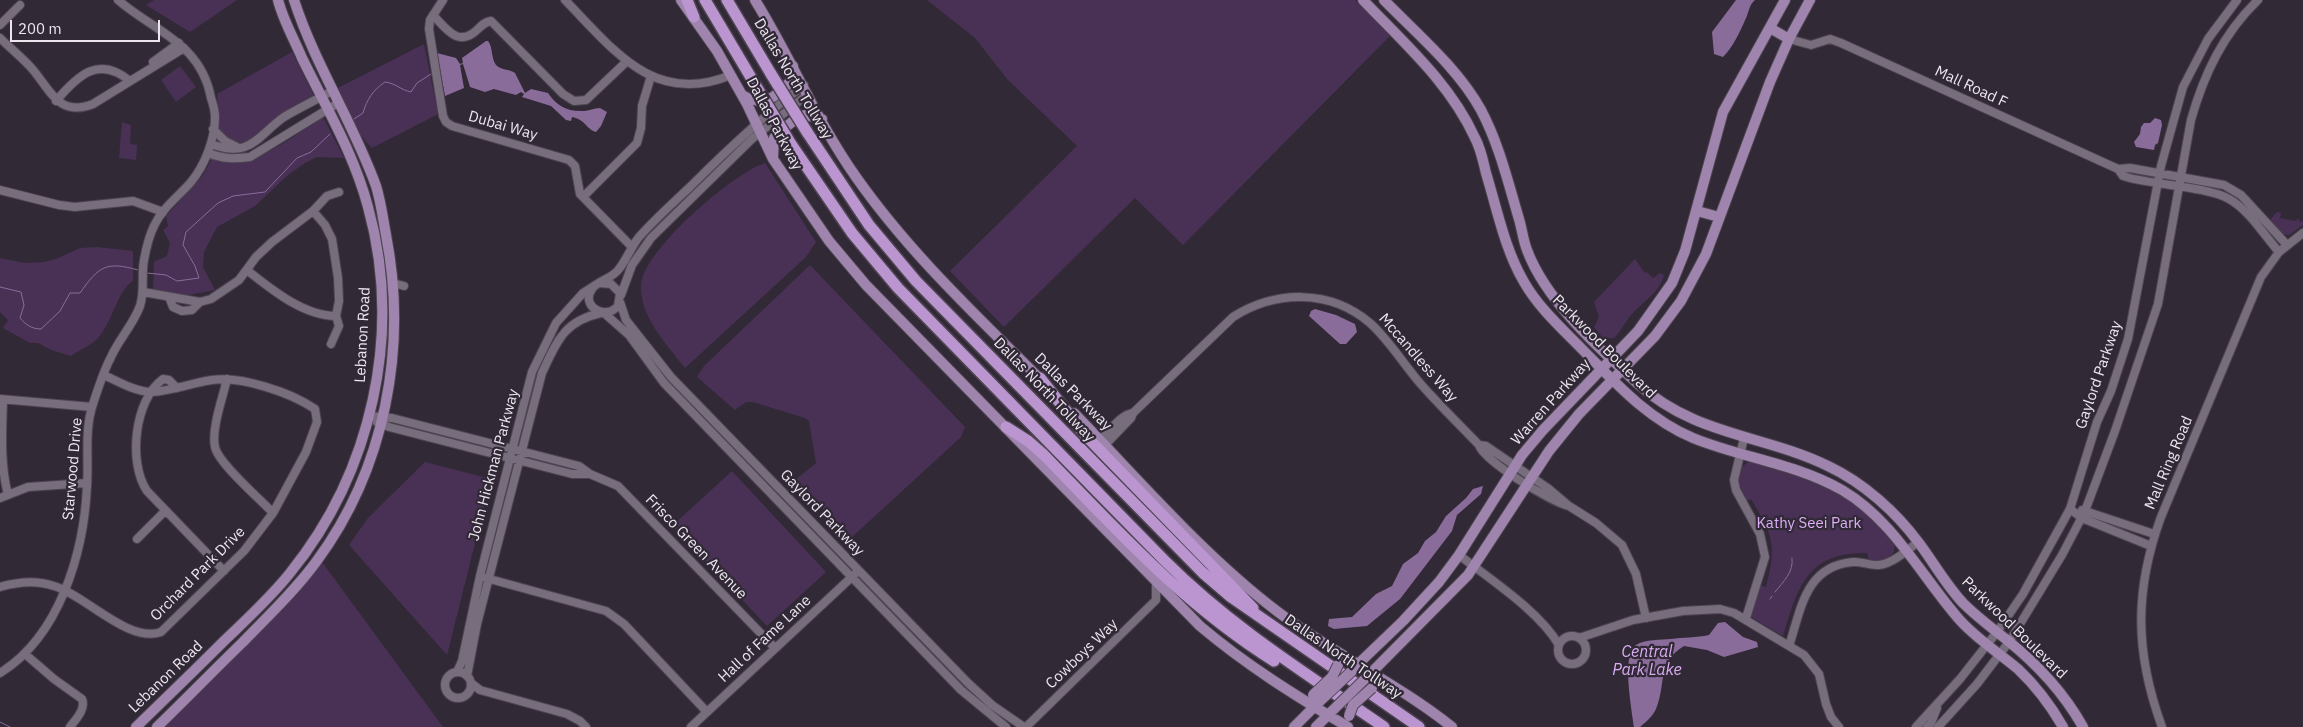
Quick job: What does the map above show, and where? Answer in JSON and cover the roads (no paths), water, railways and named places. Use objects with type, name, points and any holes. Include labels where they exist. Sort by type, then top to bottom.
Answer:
[{"type":"highway","points":[[687,0],[694,17]]},
{"type":"highway","points":[[705,0],[791,144],[852,233],[892,282],[1190,587],[1218,611],[1384,727]]},
{"type":"highway","name":"Dallas North Tollway","points":[[727,0],[806,132],[869,225],[916,281],[1204,573],[1231,597],[1419,727]]},
{"type":"highway","points":[[1040,378],[1088,438],[1231,583],[1264,621]]},
{"type":"highway","points":[[1006,427],[1028,441],[1044,455],[1181,593],[1230,632],[1262,654],[1286,668],[1318,682]]},
{"type":"main road","name":"Lebanon Road","points":[[136,727],[256,610],[300,560],[326,521],[342,492],[360,448],[370,416],[377,382],[382,306],[379,255],[363,189],[348,151],[290,32],[278,0]]},
{"type":"main road","name":"Lebanon Road","points":[[157,727],[278,607],[317,561],[337,531],[364,477],[382,420],[394,344],[394,306],[399,284],[376,186],[315,56],[294,0]]},
{"type":"main road","name":"Dallas Parkway","points":[[681,0],[707,35],[731,75],[773,159],[829,241],[866,285],[1174,602],[1221,644],[1252,668],[1298,698],[1315,701]]},
{"type":"main road","name":"Dallas Parkway","points":[[755,0],[855,176],[904,240],[1230,571],[1278,612],[1335,650],[1356,667],[1369,675],[1391,684],[1452,727]]},
{"type":"main road","name":"Parkwood Boulevard","points":[[1363,0],[1442,83],[1477,140],[1513,257],[1524,281],[1536,300],[1601,369],[1648,412],[1692,438],[1801,471],[1842,490],[1878,517],[1959,619],[2038,691],[2063,727]]},
{"type":"main road","name":"Parkwood Boulevard","points":[[1384,0],[1469,91],[1493,136],[1528,251],[1555,299],[1611,358],[1649,394],[1671,409],[1699,422],[1744,438],[1794,452],[1844,474],[1874,495],[1918,542],[1955,594],[1981,620],[2009,642],[2054,685],[2075,713],[2082,727]]},
{"type":"main road","name":"Warren Parkway","points":[[1294,727],[1315,701],[1356,667],[1403,622],[1459,555],[1512,470],[1543,430],[1647,319],[1672,283],[1686,251],[1704,177],[1724,112],[1785,0]]},
{"type":"main road","name":"Warren Parkway","points":[[1316,727],[1443,602],[1474,566],[1528,480],[1579,414],[1655,336],[1681,301],[1706,254],[1764,96],[1789,39],[1810,0]]},
{"type":"main road","points":[[1401,40],[1412,28]]},
{"type":"main road","points":[[1770,28],[1789,39]]},
{"type":"main road","points":[[741,94],[756,102],[762,102],[791,81],[793,66]]},
{"type":"main road","points":[[773,159],[774,138],[777,134],[804,115],[822,120]]},
{"type":"main road","points":[[1477,140],[1493,136]]},
{"type":"main road","points":[[363,189],[376,186]]},
{"type":"main road","points":[[1697,211],[1719,217]]},
{"type":"main road","points":[[1513,257],[1528,251]]},
{"type":"main road","points":[[382,306],[394,306]]},
{"type":"main road","points":[[1335,650],[1338,666],[1315,701],[1348,727]]},
{"type":"main road","points":[[1355,727],[1349,716],[1353,705],[1372,688],[1391,684]]},
{"type":"street","name":"Starwood Drive","points":[[0,673],[25,654],[43,631],[64,589],[81,533],[87,483],[87,455],[92,407],[110,358],[139,308],[143,292],[144,260],[154,226],[163,212],[198,172],[211,144],[215,117],[205,75],[182,46],[162,29],[134,14],[118,0]]},
{"type":"street","name":"Dubai Way","points":[[443,0],[433,15],[429,29],[443,116],[446,122],[452,126],[569,160],[574,166],[578,188],[583,197],[632,247]]},
{"type":"street","points":[[565,0],[626,62],[652,76],[668,82],[693,84],[710,82],[731,75]]},
{"type":"street","name":"Gaylord Parkway","points":[[1916,727],[1988,645],[2023,594],[2070,509],[2097,422],[2111,391],[2128,339],[2160,174],[2183,87],[2206,42],[2236,0]]},
{"type":"street","points":[[1938,727],[1955,710],[2009,642],[2062,556],[2084,514],[2158,304],[2190,120],[2197,97],[2206,73],[2230,32],[2258,0]]},
{"type":"street","points":[[0,25],[20,5]]},
{"type":"street","points":[[433,15],[449,32],[462,38],[470,37],[486,22],[491,21],[563,94],[574,102],[586,100],[626,62]]},
{"type":"street","points":[[0,38],[35,72],[56,101],[71,107],[88,106],[130,82],[182,46]]},
{"type":"street","name":"Mall Road F","points":[[1789,39],[1811,45],[1830,39],[1841,42],[2118,169],[2130,168],[2224,185],[2241,195],[2263,217],[2286,245]]},
{"type":"street","points":[[2206,42],[2219,50]]},
{"type":"street","points":[[56,101],[77,79],[100,68],[116,71],[130,82]]},
{"type":"street","points":[[583,197],[637,143],[641,128],[642,106],[652,76]]},
{"type":"street","name":"John Hickman Parkway","points":[[457,672],[462,661],[480,576],[509,458],[532,372],[546,339],[574,301],[618,271],[644,231],[758,128],[806,89]]},
{"type":"street","points":[[211,144],[222,148],[238,148],[257,141],[285,117],[332,91]]},
{"type":"street","points":[[208,153],[219,158],[250,157],[338,103]]},
{"type":"street","name":"John Hickman Parkway","points":[[620,299],[626,277],[639,253],[758,128]]},
{"type":"street","points":[[213,129],[225,141],[238,148]]},
{"type":"street","points":[[257,141],[263,150]]},
{"type":"street","points":[[238,148],[239,158]]},
{"type":"street","name":"Mall Road F","points":[[2118,169],[2123,176],[2206,192],[2229,199],[2255,224],[2279,252]]},
{"type":"street","points":[[0,190],[59,206],[75,207],[133,201],[163,212]]},
{"type":"street","points":[[143,292],[200,302],[227,290],[248,271],[262,250],[313,211],[327,196],[339,192]]},
{"type":"street","points":[[677,200],[683,207]]},
{"type":"street","points":[[313,211],[325,225],[332,239],[338,278],[339,301],[336,316],[338,333],[331,344]]},
{"type":"street","points":[[2255,224],[2263,217]]},
{"type":"street","name":"Mall Ring Road","points":[[2162,727],[2147,682],[2140,638],[2141,595],[2154,534],[2253,294],[2266,269],[2279,252],[2303,233]]},
{"type":"street","points":[[248,271],[297,304],[315,312],[336,316]]},
{"type":"street","points":[[605,282],[613,284],[619,291],[620,299],[615,310],[603,313],[594,309],[589,299],[591,290],[598,284],[605,282]]},
{"type":"street","name":"Mccandless Way","points":[[1103,443],[1131,418],[1133,413],[1233,317],[1246,309],[1270,300],[1304,296],[1345,306],[1370,323],[1390,344],[1418,381],[1479,445],[1486,446],[1512,470],[1559,504],[1569,506],[1596,523],[1622,545],[1636,574],[1646,618]]},
{"type":"street","name":"Gaylord Parkway","points":[[620,299],[626,320],[663,366],[731,439],[984,699],[1025,727]]},
{"type":"street","name":"Gaylord Parkway","points":[[603,313],[626,332],[656,372],[724,446],[928,657],[986,713],[1006,727]]},
{"type":"street","name":"John Hickman Parkway","points":[[469,680],[489,578],[542,373],[560,335],[576,322],[603,313]]},
{"type":"street","points":[[656,372],[663,366]]},
{"type":"street","points":[[104,375],[149,392],[178,388],[211,380],[227,379],[216,427],[215,447],[223,462],[273,513]]},
{"type":"street","name":"Orchard Park Drive","points":[[0,587],[33,582],[64,589],[136,632],[150,635],[161,632],[166,628],[250,544],[273,513],[306,452],[317,422],[315,409],[304,402],[250,382],[227,379]]},
{"type":"street","points":[[2111,391],[2125,399]]},
{"type":"street","points":[[149,392],[138,431],[137,470],[140,480],[165,511],[224,571]]},
{"type":"street","points":[[87,483],[28,487],[4,496],[0,459],[2,399],[92,407]]},
{"type":"street","name":"Frisco Green Avenue","points":[[370,416],[519,461],[572,474],[590,474]]},
{"type":"street","name":"Frisco Green Avenue","points":[[382,420],[522,451],[579,466],[590,474],[618,486],[666,533],[775,648]]},
{"type":"street","points":[[1744,438],[1734,480],[1736,490],[1760,534],[1766,557],[1746,618]]},
{"type":"street","points":[[724,446],[731,439]]},
{"type":"street","points":[[2070,509],[2154,534]]},
{"type":"street","points":[[137,540],[165,511]]},
{"type":"street","points":[[2084,514],[2151,546]]},
{"type":"street","points":[[1789,646],[1807,590],[1817,577],[1837,565],[1854,561],[1880,565],[1918,542]]},
{"type":"street","points":[[1459,555],[1552,633],[1559,645],[1560,657],[1569,664],[1581,661],[1585,654],[1585,646],[1579,638]]},
{"type":"street","name":"Hall of Fame Lane","points":[[690,727],[858,570]]},
{"type":"street","points":[[480,576],[606,611],[624,624],[707,712]]},
{"type":"street","points":[[1156,582],[1156,600],[1162,599],[1174,602]]},
{"type":"street","name":"Cowboys Way","points":[[1025,727],[1156,600]]},
{"type":"street","points":[[1585,646],[1597,633],[1605,628],[1695,609],[1720,609],[1746,618],[1804,655],[1819,674],[1831,717],[1840,727]]},
{"type":"street","points":[[1552,633],[1565,638],[1575,636],[1579,638],[1597,633]]},
{"type":"street","points":[[1559,645],[1565,638]]},
{"type":"street","points":[[928,657],[936,651]]},
{"type":"street","points":[[25,654],[83,701],[82,710],[70,727]]},
{"type":"street","points":[[502,696],[467,694],[455,698],[446,690],[447,678],[457,672],[480,690],[502,696],[567,714],[580,721],[586,727]]},
{"type":"street","points":[[467,694],[469,680]]},
{"type":"street","points":[[960,689],[964,689],[978,700],[984,699]]},
{"type":"street","points":[[1927,727],[1931,723],[1940,701]]},
{"type":"water","points":[[1736,0],[1755,0],[1750,6],[1736,39],[1723,57],[1714,54],[1712,32]]},
{"type":"water","points":[[486,41],[490,43],[496,65],[515,73],[525,93],[531,89],[548,93],[559,105],[572,110],[586,111],[600,108],[607,112],[601,126],[596,132],[576,118],[572,117],[571,121],[566,120],[551,106],[522,97],[524,94],[521,92],[516,95],[494,89],[485,92],[470,87],[463,64],[460,65],[464,88],[445,96],[437,53],[456,58],[460,64],[463,63],[462,58]]},
{"type":"water","points":[[2155,118],[2161,120],[2162,125],[2158,143],[2155,145],[2154,150],[2136,147],[2134,142],[2140,134],[2141,127],[2144,123],[2150,123]]},
{"type":"water","points":[[1315,309],[1336,315],[1355,324],[1357,332],[1346,344],[1340,344],[1309,316],[1311,311]]},
{"type":"water","points":[[1483,486],[1481,494],[1457,515],[1452,531],[1400,599],[1367,626],[1334,629],[1328,626],[1329,619],[1352,617],[1376,594],[1392,586],[1403,564],[1418,553],[1425,541],[1436,532],[1446,516],[1473,489]]},
{"type":"water","name":"Central Park Lake","points":[[1725,622],[1743,637],[1757,642],[1758,647],[1724,657],[1707,650],[1684,646],[1669,659],[1655,712],[1640,727],[1634,727],[1628,670],[1629,659],[1636,645],[1648,641],[1709,635],[1718,623]]},
{"type":"waterway","points":[[354,119],[363,113],[371,95],[385,82],[411,92],[417,83],[431,74]]},
{"type":"waterway","points":[[147,273],[166,275],[177,281],[199,278],[195,266],[183,245],[186,232],[218,203],[233,196],[265,192],[297,158],[311,152],[330,134]]},
{"type":"waterway","points":[[0,287],[21,292],[24,305],[20,318],[29,326],[41,329],[60,311],[70,293],[80,293],[98,271],[111,266],[138,270]]},
{"type":"waterway","points":[[1775,592],[1790,572],[1792,558]]},
{"type":"waterway","points":[[0,722],[10,727]]},
{"type":"park label","name":"Kathy Seei Park","points":[[1809,524]]}]
